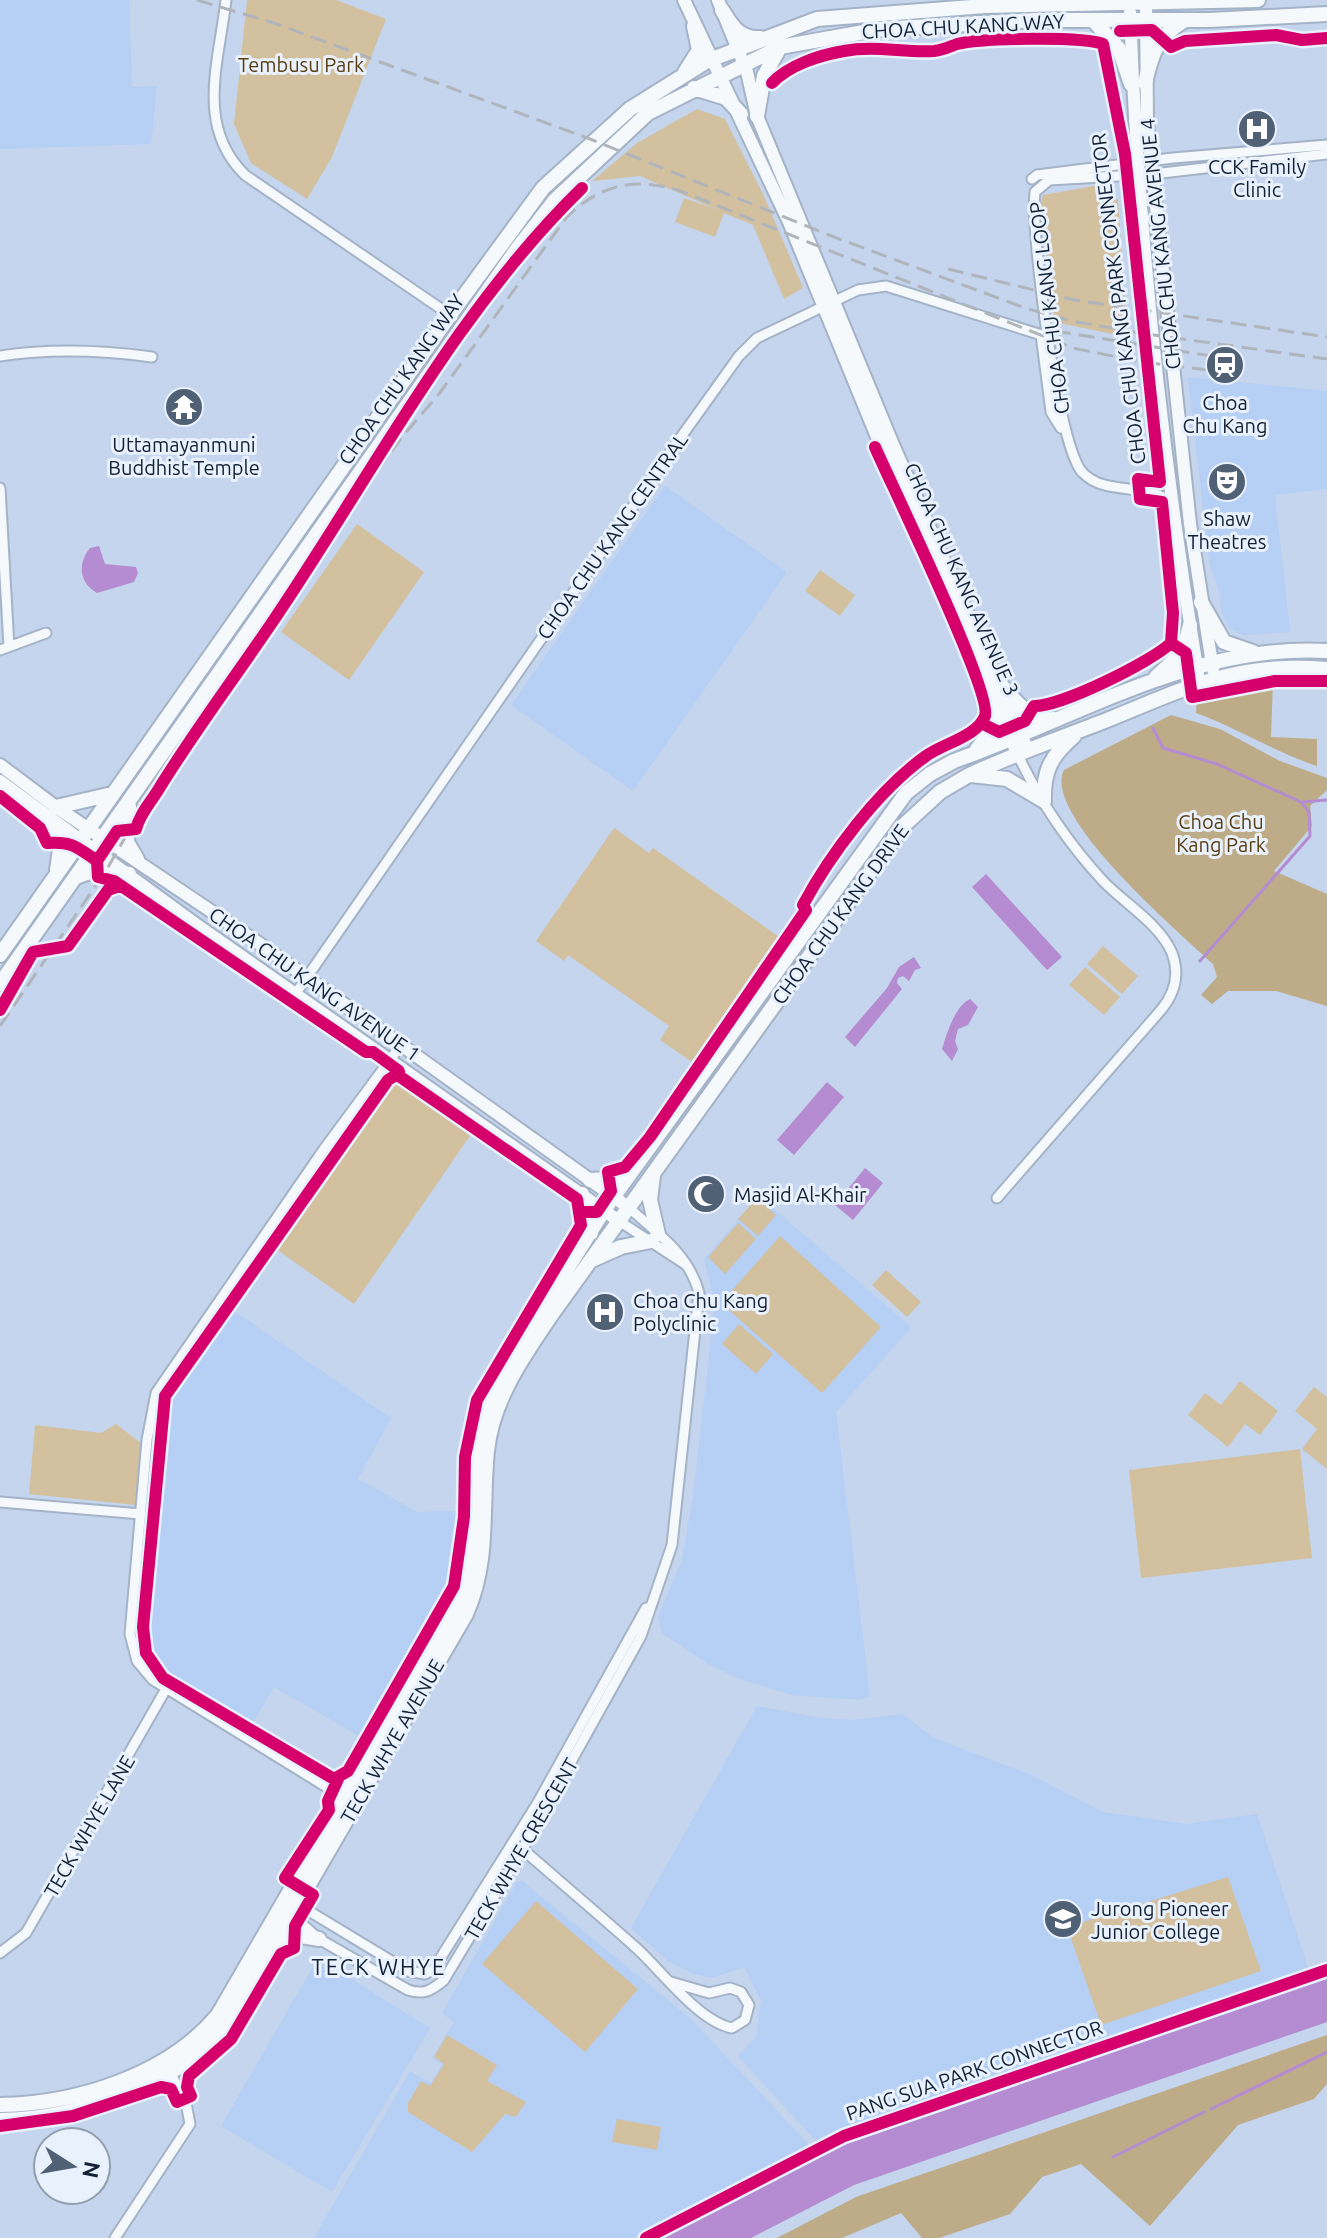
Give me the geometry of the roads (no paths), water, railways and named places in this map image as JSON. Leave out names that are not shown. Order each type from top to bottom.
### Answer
[{"type":"main road","name":"CHOA CHU KANG WAY","points":[[0,984],[129,802],[543,188],[630,109],[682,76],[737,47],[817,19],[845,14],[1096,2],[1258,0]]},
{"type":"main road","points":[[720,5],[736,31],[749,38],[764,38]]},
{"type":"main road","name":"CHOA CHU KANG WAY","points":[[0,955],[112,794],[456,319],[555,200],[648,113],[780,47],[881,29],[1327,14]]},
{"type":"main road","points":[[1093,20],[1119,49],[1138,83]]},
{"type":"main road","points":[[1138,83],[1160,38],[1185,20]]},
{"type":"main road","points":[[682,76],[699,50],[694,26]]},
{"type":"main road","points":[[757,116],[764,76],[780,47]]},
{"type":"main road","points":[[694,88],[726,98],[741,114]]},
{"type":"main road","points":[[1201,602],[1224,642],[1261,653]]},
{"type":"main road","points":[[1150,683],[1183,652],[1190,625]]},
{"type":"main road","name":"CHOA CHU KANG DRIVE","points":[[604,1210],[887,814],[930,774],[1015,736],[1212,661],[1261,653],[1327,651]]},
{"type":"main road","name":"CHOA CHU KANG DRIVE","points":[[619,1221],[903,826],[940,792],[1022,750],[1080,730],[1199,681],[1286,667],[1327,669]]},
{"type":"main road","points":[[1002,686],[1030,714],[1044,720],[1063,719]]},
{"type":"main road","points":[[967,757],[985,742],[993,729],[996,704]]},
{"type":"main road","points":[[1044,801],[1043,777],[1050,761],[1080,730]]},
{"type":"main road","points":[[969,775],[1007,779],[1044,801]]},
{"type":"main road","points":[[54,878],[61,842],[52,812],[112,794]]},
{"type":"main road","points":[[129,802],[125,830],[137,859]]},
{"type":"main road","points":[[75,877],[98,869],[129,874]]},
{"type":"main road","points":[[592,1260],[654,1237],[650,1200],[654,1171]]},
{"type":"main road","points":[[590,1180],[627,1178]]},
{"type":"main road","points":[[582,1194],[591,1234]]},
{"type":"main road","name":"TECK WHYE AVENUE","points":[[350,1801],[464,1588],[472,1552],[478,1424],[492,1389],[604,1210]]},
{"type":"main road","name":"TECK WHYE AVENUE","points":[[0,2105],[60,2097],[167,2067],[218,2015],[290,1906],[471,1602],[484,1552],[487,1450],[495,1411],[538,1334],[619,1221]]},
{"type":"main road","name":"TECK WHYE AVENUE","points":[[0,2120],[35,2119],[111,2099],[218,2036],[275,1943],[290,1906]]},
{"type":"main road","points":[[275,1943],[295,1935],[319,1939]]},
{"type":"street","points":[[226,0],[213,120],[230,159],[245,175],[456,319]]},
{"type":"street","name":"CHOA CHU KANG AVENUE 3","points":[[684,0],[830,304],[1002,686],[1015,736]]},
{"type":"street","name":"CHOA CHU KANG AVENUE 4","points":[[1130,1],[1138,83],[1152,167],[1190,524],[1214,677]]},
{"type":"street","name":"CHOA CHU KANG AVENUE 4","points":[[1146,1],[1138,83],[1138,168],[1174,505],[1199,681]]},
{"type":"street","name":"CHOA CHU KANG AVENUE 3","points":[[720,5],[744,64],[757,116],[830,304],[880,445],[996,704],[1022,750],[1044,801],[1075,851],[1164,940],[1173,955],[1176,981],[1161,1010],[997,1198]]},
{"type":"street","name":"CHOA CHU KANG LOOP","points":[[1152,167],[1327,145]]},
{"type":"street","name":"CHOA CHU KANG LOOP","points":[[1032,179],[1037,175],[1327,154]]},
{"type":"street","name":"CHOA CHU KANG LOOP","points":[[1138,168],[1049,180],[1035,192],[1051,412],[1083,474],[1098,482],[1160,494],[1174,505]]},
{"type":"street","name":"CHOA CHU KANG CENTRAL","points":[[296,993],[739,356],[769,331],[858,290],[886,286],[1044,336]]},
{"type":"street","points":[[0,356],[43,349],[89,349],[152,357]]},
{"type":"street","points":[[0,488],[4,649],[46,633]]},
{"type":"street","name":"CHOA CHU KANG AVENUE 1","points":[[0,765],[79,841],[619,1221]]},
{"type":"street","name":"CHOA CHU KANG AVENUE 1","points":[[0,781],[52,812],[88,828],[137,859],[628,1207]]},
{"type":"street","points":[[350,1801],[166,1689],[137,1661],[130,1634],[151,1410],[156,1393],[324,1149],[401,1045]]},
{"type":"street","name":"TECK WHYE CRESCENT","points":[[290,1906],[319,1939],[408,1990],[419,1993],[433,1990],[444,1980],[658,1587],[672,1545],[699,1305],[697,1282],[688,1265],[654,1237],[628,1207]]},
{"type":"street","name":"TECK WHYE CRESCENT","points":[[619,1221],[654,1237]]},
{"type":"street","points":[[0,1502],[141,1514]]},
{"type":"street","name":"TECK WHYE LANE","points":[[0,1953],[26,1933],[166,1689]]},
{"type":"street","points":[[518,1846],[635,1946],[671,1982],[711,2020],[732,2028],[745,2020],[749,2005],[741,1992],[730,1988],[709,1993],[671,1982]]},
{"type":"street","name":"TECK WHYE CRESCENT","points":[[290,1906],[408,1971],[425,1974],[440,1961],[518,1846]]},
{"type":"street","points":[[115,2238],[190,2124],[190,2113],[167,2067]]},
{"type":"waterway","points":[[1153,728],[1163,748],[1217,764],[1301,802],[1309,812],[1310,836],[1200,961]]},
{"type":"waterway","points":[[1303,802],[1327,800]]},
{"type":"waterway","points":[[1211,2109],[1327,2052]]},
{"type":"waterway","points":[[1113,2157],[1204,2112]]},
{"type":"railway","points":[[197,0],[274,23],[590,139],[834,237],[1025,308],[1071,321],[1146,334],[1327,359]]},
{"type":"railway","points":[[0,1026],[107,869],[174,752],[316,554],[402,437],[439,394],[566,218],[604,191],[631,184],[678,190],[1073,348],[1142,362],[1241,374]]},
{"type":"railway","points":[[948,269],[1075,300],[1327,337]]},
{"type":"railway","points":[[1055,331],[1242,361]]},
{"type":"place","name":"CCK Family Clinic","points":[[1257,129]]},
{"type":"place","name":"Choa Chu Kang","points":[[1225,365]]},
{"type":"place","name":"Uttamayanmuni Buddhist Temple","points":[[184,407]]},
{"type":"place","name":"Shaw Theatres","points":[[1227,482]]},
{"type":"place","name":"Masjid Al-Khair","points":[[706,1194]]},
{"type":"place","name":"Choa Chu Kang Polyclinic","points":[[605,1312]]},
{"type":"place","name":"Jurong Pioneer Junior College","points":[[1063,1919]]},
{"type":"district","name":"TECK WHYE","points":[[379,1966]]},
{"type":"park label","name":"Tembusu Park","points":[[301,64]]},
{"type":"park label","name":"Choa Chu Kang Park","points":[[1221,832]]}]
